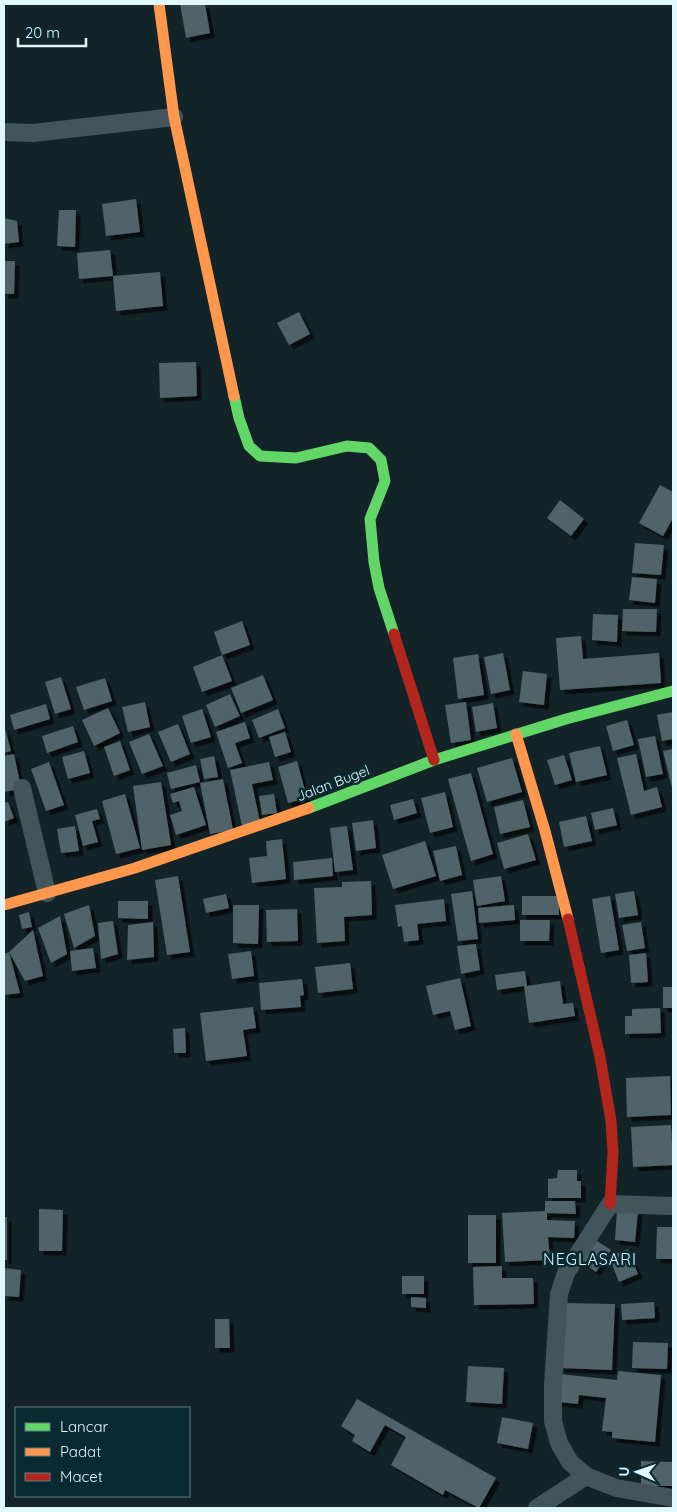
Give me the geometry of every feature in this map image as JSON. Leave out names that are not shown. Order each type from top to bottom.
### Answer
[{"type":"street","points":[[159,4],[174,117],[239,418],[249,446],[260,456],[277,458],[296,458],[348,446],[369,448],[381,460],[385,481],[370,519],[374,562],[379,588],[434,760]]},
{"type":"street","points":[[4,132],[33,134],[174,117]]},
{"type":"street","name":"Jalan Bugel","points":[[4,905],[136,868],[325,802],[434,760],[566,719],[673,691]]},
{"type":"street","points":[[516,734],[558,875],[574,940],[611,1122],[612,1166],[610,1204],[566,1273],[559,1294],[553,1385],[554,1421],[559,1443],[570,1462],[586,1476],[616,1488],[673,1498]]},
{"type":"street","points":[[22,788],[47,893]]},
{"type":"street","points":[[610,1204],[673,1206]]},
{"type":"street","points":[[537,1508],[586,1476]]},
{"type":"building","points":[[180,4],[205,4],[210,33],[186,38]]},
{"type":"building","points":[[136,199],[140,232],[106,236],[102,204]]},
{"type":"building","points":[[59,210],[76,210],[75,247],[57,246]]},
{"type":"building","points":[[4,218],[17,221],[19,242],[4,244]]},
{"type":"building","points":[[110,250],[113,276],[79,279],[77,253]]},
{"type":"building","points":[[4,261],[15,261],[14,294],[4,294]]},
{"type":"building","points":[[160,272],[163,306],[116,311],[113,276]]},
{"type":"building","points":[[299,312],[310,334],[289,345],[277,323]]},
{"type":"building","points":[[196,362],[197,396],[160,398],[159,363]]},
{"type":"building","points":[[660,485],[673,492],[673,518],[663,536],[639,523]]},
{"type":"building","points":[[560,500],[584,519],[571,536],[547,518]]},
{"type":"building","points":[[635,543],[664,545],[661,575],[632,573]]},
{"type":"building","points":[[632,577],[657,579],[655,603],[629,600]]},
{"type":"building","points":[[623,609],[657,609],[656,632],[622,631]]},
{"type":"building","points":[[593,614],[618,615],[617,642],[592,640]]},
{"type":"building","points":[[242,621],[250,645],[222,655],[214,632]]},
{"type":"building","points":[[581,636],[583,659],[659,653],[661,683],[560,690],[556,638]]},
{"type":"building","points":[[503,653],[510,690],[491,694],[484,657]]},
{"type":"building","points":[[478,654],[484,695],[458,699],[453,658]]},
{"type":"building","points":[[222,655],[232,681],[202,692],[193,667]]},
{"type":"building","points":[[523,671],[547,674],[544,705],[519,702]]},
{"type":"building","points":[[263,675],[273,700],[241,713],[231,688]]},
{"type":"building","points":[[61,677],[71,709],[55,714],[45,682]]},
{"type":"building","points":[[105,678],[112,701],[84,710],[76,687]]},
{"type":"building","points":[[230,694],[240,716],[215,727],[206,705]]},
{"type":"building","points":[[145,702],[150,727],[128,732],[122,707]]},
{"type":"building","points":[[466,702],[471,740],[451,743],[445,705]]},
{"type":"building","points":[[493,703],[497,728],[476,732],[472,707]]},
{"type":"building","points":[[46,704],[50,719],[14,730],[10,715]]},
{"type":"building","points":[[108,708],[120,733],[94,746],[82,720]]},
{"type":"building","points":[[202,709],[211,737],[191,743],[182,716]]},
{"type":"building","points":[[278,709],[285,728],[259,738],[252,720]]},
{"type":"building","points":[[673,712],[673,739],[662,741],[657,715]]},
{"type":"building","points":[[627,720],[634,745],[613,751],[606,726]]},
{"type":"building","points":[[245,722],[250,738],[235,743],[242,763],[228,768],[216,732]]},
{"type":"building","points":[[178,724],[190,754],[171,762],[158,732]]},
{"type":"building","points":[[4,725],[11,751],[4,753]]},
{"type":"building","points":[[73,726],[78,742],[47,753],[42,736]]},
{"type":"building","points":[[285,732],[291,752],[275,757],[269,737]]},
{"type":"building","points":[[149,734],[163,766],[142,774],[129,742]]},
{"type":"building","points":[[655,736],[663,774],[646,777],[638,739]]},
{"type":"building","points":[[120,741],[130,770],[114,776],[104,747]]},
{"type":"building","points":[[600,746],[607,775],[576,782],[569,753]]},
{"type":"building","points":[[673,749],[673,787],[672,788],[663,751]]},
{"type":"building","points":[[84,751],[90,773],[68,779],[62,757]]},
{"type":"building","points":[[14,754],[21,788],[5,792],[4,756]]},
{"type":"building","points":[[636,754],[644,791],[657,787],[662,807],[631,815],[617,758]]},
{"type":"building","points":[[564,755],[572,780],[555,785],[547,760]]},
{"type":"building","points":[[214,756],[218,777],[204,779],[200,759]]},
{"type":"building","points":[[512,758],[522,792],[487,802],[477,768]]},
{"type":"building","points":[[297,761],[307,798],[288,803],[278,767]]},
{"type":"building","points":[[49,762],[64,805],[46,811],[31,769]]},
{"type":"building","points":[[269,762],[273,780],[252,784],[260,822],[242,826],[230,770]]},
{"type":"building","points":[[196,765],[200,782],[171,789],[167,773]]},
{"type":"building","points":[[471,773],[493,854],[471,861],[448,779]]},
{"type":"building","points":[[223,779],[233,830],[210,834],[200,783]]},
{"type":"building","points":[[161,782],[171,845],[142,850],[133,786]]},
{"type":"building","points":[[194,787],[206,825],[176,835],[170,815],[182,811],[179,801],[173,803],[170,794]]},
{"type":"building","points":[[445,792],[453,827],[430,833],[421,798]]},
{"type":"building","points":[[125,794],[140,848],[116,854],[102,801]]},
{"type":"building","points":[[274,794],[277,813],[262,815],[259,796]]},
{"type":"building","points":[[413,799],[417,813],[394,820],[390,805]]},
{"type":"building","points":[[523,800],[530,827],[500,834],[494,807]]},
{"type":"building","points":[[8,802],[14,818],[4,822],[4,803]]},
{"type":"building","points":[[613,808],[617,825],[595,830],[591,813]]},
{"type":"building","points":[[97,809],[100,819],[92,821],[98,842],[83,846],[75,815]]},
{"type":"building","points":[[586,816],[592,841],[564,847],[559,822]]},
{"type":"building","points":[[373,820],[376,848],[356,851],[352,823]]},
{"type":"building","points":[[75,826],[79,851],[61,853],[57,829]]},
{"type":"building","points":[[347,826],[353,870],[335,872],[330,828]]},
{"type":"building","points":[[528,834],[536,860],[504,869],[497,843]]},
{"type":"building","points":[[282,839],[286,879],[252,883],[249,858],[267,856],[266,841]]},
{"type":"building","points":[[425,841],[436,876],[393,889],[382,855]]},
{"type":"building","points":[[456,846],[462,875],[440,881],[433,851]]},
{"type":"building","points":[[332,858],[333,876],[294,880],[293,862]]},
{"type":"building","points":[[178,876],[190,952],[167,955],[155,880]]},
{"type":"building","points":[[501,876],[505,901],[477,906],[473,880]]},
{"type":"building","points":[[371,881],[372,915],[344,917],[345,941],[317,943],[314,888],[342,887],[342,882]]},
{"type":"building","points":[[472,891],[478,939],[458,941],[451,894]]},
{"type":"building","points":[[634,891],[638,915],[619,918],[615,894]]},
{"type":"building","points":[[226,894],[229,908],[206,913],[203,899]]},
{"type":"building","points":[[522,896],[559,896],[559,915],[522,915]]},
{"type":"building","points":[[610,896],[619,950],[601,953],[592,899]]},
{"type":"building","points":[[444,899],[446,921],[417,924],[419,940],[404,942],[402,926],[398,927],[395,905]]},
{"type":"building","points":[[118,901],[148,901],[148,919],[118,918]]},
{"type":"building","points":[[89,905],[95,936],[74,948],[64,914]]},
{"type":"building","points":[[233,905],[259,905],[258,944],[233,943]]},
{"type":"building","points":[[514,905],[515,920],[479,923],[478,908]]},
{"type":"building","points":[[297,909],[298,941],[267,942],[266,910]]},
{"type":"building","points":[[29,912],[32,927],[22,929],[19,915]]},
{"type":"building","points":[[60,916],[67,954],[51,963],[38,928]]},
{"type":"building","points":[[520,920],[550,920],[549,941],[520,941]]},
{"type":"building","points":[[113,921],[118,954],[101,959],[98,923]]},
{"type":"building","points":[[153,922],[154,957],[127,960],[128,925]]},
{"type":"building","points":[[641,922],[645,948],[627,951],[622,925]]},
{"type":"building","points":[[33,930],[43,976],[25,981],[9,952]]},
{"type":"building","points":[[476,944],[480,970],[461,974],[457,946]]},
{"type":"building","points":[[93,948],[96,968],[72,971],[70,951]]},
{"type":"building","points":[[251,951],[254,976],[232,979],[228,954]]},
{"type":"building","points":[[9,952],[20,993],[4,995],[4,954]]},
{"type":"building","points":[[646,953],[648,982],[631,983],[629,955]]},
{"type":"building","points":[[350,963],[353,989],[318,993],[315,967]]},
{"type":"building","points":[[525,971],[527,986],[560,981],[563,1004],[573,1003],[575,1016],[529,1023],[524,986],[497,990],[495,975]]},
{"type":"building","points":[[460,978],[471,1026],[455,1030],[450,1011],[433,1015],[426,986]]},
{"type":"building","points":[[302,979],[304,995],[300,996],[301,1007],[261,1010],[259,983]]},
{"type":"building","points":[[663,987],[673,987],[673,1008],[663,1008]]},
{"type":"building","points":[[253,1007],[256,1028],[243,1030],[247,1056],[206,1061],[200,1013]]},
{"type":"building","points":[[660,1008],[661,1033],[625,1034],[625,1016],[632,1016],[632,1009]]},
{"type":"building","points":[[185,1028],[186,1053],[174,1053],[173,1029]]},
{"type":"building","points":[[670,1076],[671,1115],[627,1117],[626,1078]]},
{"type":"building","points":[[671,1125],[673,1165],[633,1167],[631,1127]]},
{"type":"building","points":[[558,1170],[577,1170],[577,1181],[581,1181],[581,1198],[548,1198],[548,1179],[557,1178]]},
{"type":"building","points":[[545,1201],[575,1201],[576,1214],[547,1213],[547,1220],[575,1221],[574,1238],[548,1237],[550,1260],[505,1262],[502,1213],[545,1211]]},
{"type":"building","points":[[39,1209],[63,1210],[62,1251],[39,1251]]},
{"type":"building","points":[[617,1209],[638,1211],[635,1242],[615,1240]]},
{"type":"building","points":[[468,1215],[496,1215],[496,1263],[468,1263]]},
{"type":"building","points":[[4,1217],[7,1217],[7,1260],[4,1260]]},
{"type":"building","points":[[657,1227],[673,1227],[673,1259],[656,1259]]},
{"type":"building","points":[[597,1241],[611,1250],[596,1272],[582,1262]]},
{"type":"building","points":[[628,1249],[638,1274],[619,1282],[609,1257]]},
{"type":"building","points":[[502,1266],[502,1278],[533,1278],[534,1304],[474,1305],[473,1267]]},
{"type":"building","points":[[4,1268],[21,1270],[19,1297],[4,1296]]},
{"type":"building","points":[[402,1276],[424,1276],[424,1294],[402,1294]]},
{"type":"building","points":[[411,1297],[426,1298],[426,1308],[411,1307]]},
{"type":"building","points":[[654,1302],[655,1318],[622,1320],[621,1304]]},
{"type":"building","points":[[562,1303],[615,1304],[612,1370],[560,1368]]},
{"type":"building","points":[[215,1319],[229,1319],[230,1348],[215,1348]]},
{"type":"building","points":[[633,1342],[668,1343],[667,1369],[632,1368]]},
{"type":"building","points":[[468,1366],[504,1368],[502,1404],[466,1402]]},
{"type":"building","points":[[618,1371],[661,1375],[655,1442],[612,1438],[612,1432],[602,1431],[606,1398],[579,1395],[578,1404],[557,1402],[559,1374],[617,1380]]},
{"type":"building","points":[[357,1399],[496,1478],[479,1508],[445,1490],[443,1495],[391,1465],[406,1437],[385,1425],[370,1452],[352,1441],[355,1435],[341,1426]]},
{"type":"building","points":[[502,1417],[533,1423],[528,1449],[497,1443]]},
{"type":"building","points":[[641,1461],[673,1462],[673,1486],[641,1486]]},
{"type":"traffic: fast","points":[[234,396],[239,418],[249,446],[260,456],[296,458],[347,446],[369,448],[381,460],[385,481],[370,519],[374,562],[379,588],[394,634]]},
{"type":"traffic: fast","points":[[309,808],[434,760],[566,719],[673,691]]},
{"type":"traffic: slow","points":[[159,4],[174,117],[234,396]]},
{"type":"traffic: slow","points":[[516,734],[545,831],[568,919]]},
{"type":"traffic: slow","points":[[4,905],[135,868],[309,808]]},
{"type":"traffic: jam","points":[[394,634],[434,760]]},
{"type":"traffic: jam","points":[[568,919],[600,1057],[611,1121],[613,1152],[610,1204]]},
{"type":"district","name":"NEGLASARI","points":[[590,1259]]}]
